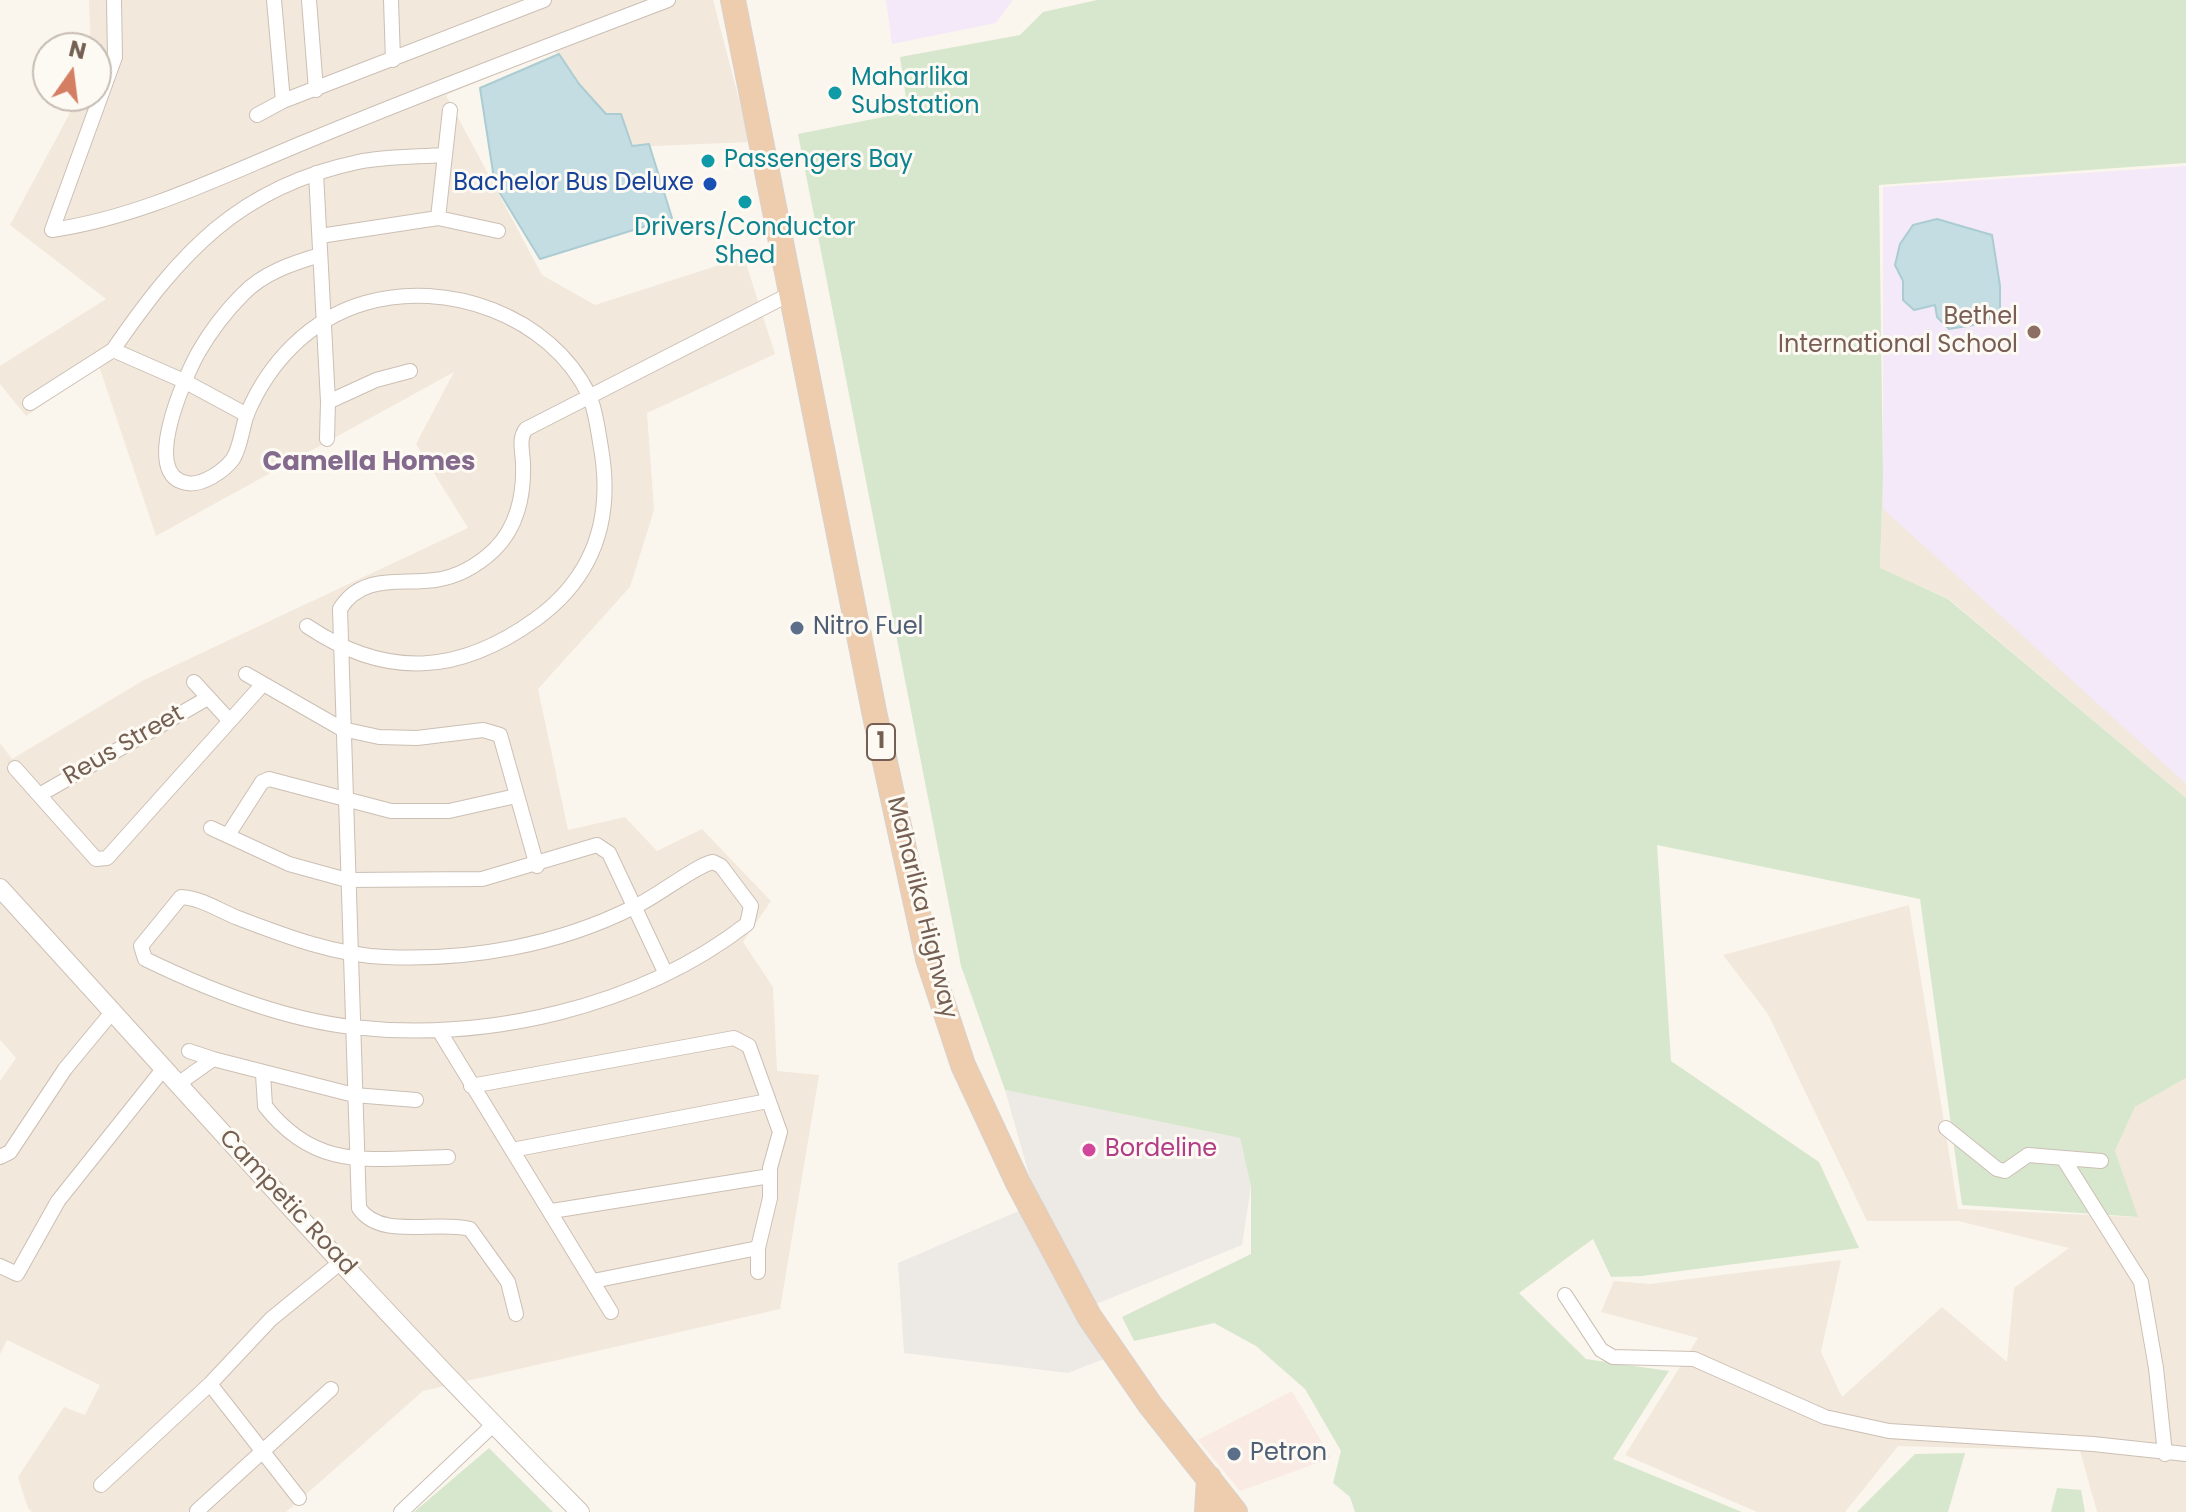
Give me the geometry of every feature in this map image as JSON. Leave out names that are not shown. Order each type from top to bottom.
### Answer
[{"type":"highway","name":"Maharlika Highway","points":[[733,0],[875,716],[925,943],[963,1065],[1018,1183],[1089,1316],[1151,1406],[1235,1512]]},
{"type":"highway","points":[[1207,1512],[1209,1478]]},
{"type":"street","points":[[114,0],[115,57],[52,230],[125,214],[206,185],[462,78],[668,0]]},
{"type":"street","points":[[274,0],[283,101]]},
{"type":"street","points":[[309,0],[316,90]]},
{"type":"street","points":[[391,0],[393,60]]},
{"type":"street","points":[[257,115],[283,101],[540,0]]},
{"type":"street","points":[[438,218],[450,110]]},
{"type":"street","points":[[30,403],[113,350],[154,291],[193,247],[239,210],[279,188],[316,173],[361,161],[444,155]]},
{"type":"street","points":[[316,173],[328,402],[327,439]]},
{"type":"street","points":[[320,236],[438,218],[498,231]]},
{"type":"street","points":[[307,626],[338,647],[393,662],[443,662],[486,649],[548,610],[572,583],[600,533],[606,501],[605,474],[589,395],[563,360],[536,334],[468,299],[431,293],[400,295],[363,303],[324,319],[278,362],[247,415],[233,458],[218,473],[200,482],[188,484],[173,478],[167,466],[167,443],[184,381],[200,350],[245,292],[291,263],[320,255]]},
{"type":"street","points":[[516,1314],[508,1282],[470,1229],[447,1225],[381,1226],[364,1217],[359,1208],[350,1027],[338,616],[345,601],[378,581],[436,580],[456,575],[494,550],[511,527],[521,498],[523,432],[589,395],[792,293]]},
{"type":"street","points":[[113,350],[184,381],[247,415]]},
{"type":"street","points":[[328,402],[376,380],[410,371]]},
{"type":"street","points":[[246,674],[342,729],[379,737],[417,738],[491,730],[500,735],[537,866]]},
{"type":"street","points":[[194,682],[206,699],[228,719]]},
{"type":"street","points":[[15,768],[96,859],[107,858],[228,719],[263,684]]},
{"type":"street","name":"Reus Street","points":[[41,794],[206,699]]},
{"type":"street","points":[[228,835],[262,782],[269,779],[391,811],[449,811],[516,796]]},
{"type":"street","points":[[211,828],[289,864],[347,880],[482,879],[537,866],[597,845],[609,853],[665,972]]},
{"type":"street","points":[[713,862],[721,866],[751,906],[747,924],[728,939],[634,987],[566,1009],[492,1026],[440,1032],[350,1027],[269,1007],[191,981],[145,959],[141,946],[181,897],[319,946],[350,953],[424,958],[513,948],[555,938],[636,907],[686,878],[704,863],[713,862]]},
{"type":"street","name":"Campetic Road","points":[[0,888],[341,1262],[493,1425],[580,1512]]},
{"type":"street","points":[[0,1157],[10,1152],[65,1069],[113,1011]]},
{"type":"street","points":[[440,1032],[611,1312]]},
{"type":"street","points":[[471,1086],[734,1038],[749,1046],[780,1132],[770,1176],[770,1198],[758,1248],[758,1272]]},
{"type":"street","points":[[189,1051],[263,1074],[354,1095],[416,1100]]},
{"type":"street","points":[[178,1084],[213,1059]]},
{"type":"street","points":[[0,1266],[17,1274],[58,1201],[164,1068]]},
{"type":"street","points":[[263,1074],[262,1095],[274,1117],[309,1147],[357,1158],[448,1157]]},
{"type":"street","points":[[512,1150],[768,1101]]},
{"type":"street","points":[[1946,1128],[1997,1169],[2005,1171],[2028,1155],[2101,1161]]},
{"type":"street","points":[[2063,1158],[2141,1282],[2156,1368],[2165,1454]]},
{"type":"street","points":[[552,1211],[770,1176]]},
{"type":"street","points":[[593,1281],[758,1248]]},
{"type":"street","points":[[101,1485],[210,1384],[271,1319],[341,1262]]},
{"type":"street","points":[[1565,1295],[1601,1350],[1613,1357],[1694,1359],[1825,1417],[1889,1431],[2093,1444],[2186,1454]]},
{"type":"street","points":[[210,1384],[299,1498]]},
{"type":"street","points":[[197,1511],[331,1389]]},
{"type":"street","points":[[401,1512],[493,1425]]},
{"type":"shaded area","points":[[89,0],[713,0],[750,142],[632,147],[621,114],[606,115],[579,84],[559,54],[552,51],[446,95],[542,275],[595,305],[744,257],[775,354],[647,413],[654,510],[630,587],[538,689],[568,830],[625,817],[657,851],[702,829],[771,901],[743,942],[773,987],[777,1071],[819,1075],[780,1309],[423,1391],[286,1512],[32,1512],[28,1508],[18,1477],[64,1407],[85,1415],[100,1385],[7,1340],[0,1354],[0,1081],[16,1058],[0,1040],[0,743],[12,759],[144,680],[468,528],[416,444],[454,372],[156,536],[99,366],[26,416],[0,384],[0,366],[106,299],[10,225],[70,112],[112,112],[112,32],[90,32]]},
{"type":"shaded area","points":[[886,0],[1013,0],[996,23],[892,44]]},
{"type":"shaded area","name":"Bethel International School","points":[[2186,166],[2186,784],[1883,509],[1883,187]]},
{"type":"shaded area","points":[[1883,476],[2186,725],[2186,798],[1949,599],[1880,569]]},
{"type":"shaded area","points":[[1909,905],[1958,1209],[2137,1217],[2115,1151],[2135,1107],[2186,1078],[2186,1512],[2097,1512],[2080,1451],[1898,1446],[1845,1512],[1757,1512],[1625,1455],[1698,1338],[1601,1312],[1614,1281],[1650,1284],[1841,1260],[1821,1352],[1842,1397],[1942,1307],[2007,1362],[2014,1288],[2069,1248],[1958,1221],[1867,1221],[1768,1014],[1723,955]]},
{"type":"shaded area","points":[[1005,1090],[1240,1138],[1251,1187],[1242,1245],[1096,1304],[1122,1352],[1068,1373],[904,1353],[898,1263],[1037,1203]]},
{"type":"shaded area","points":[[1292,1391],[1331,1458],[1240,1491],[1198,1440]]},
{"type":"green space","points":[[1097,0],[2186,0],[2186,163],[1879,185],[1883,476],[1880,568],[1948,599],[2186,798],[2186,1078],[2135,1107],[2115,1151],[2138,1217],[1962,1205],[1920,899],[1657,845],[1671,1061],[1819,1162],[1859,1248],[1642,1276],[1611,1277],[1593,1239],[1519,1293],[1586,1359],[1669,1371],[1613,1459],[1742,1512],[1355,1512],[1350,1497],[1333,1483],[1341,1451],[1305,1389],[1256,1346],[1214,1323],[1134,1341],[1122,1317],[1251,1254],[1251,1187],[1240,1138],[1005,1090],[961,966],[798,134],[908,112],[900,57],[1020,35],[1043,12]]},
{"type":"green space","points":[[489,1448],[553,1512],[414,1512]]},
{"type":"green space","points":[[1965,1453],[1948,1512],[1857,1512],[1915,1454]]},
{"type":"green space","points":[[2057,1488],[2081,1490],[2085,1512],[2051,1512]]},
{"type":"water","points":[[559,54],[579,84],[606,114],[621,114],[632,146],[649,144],[672,218],[540,259],[495,185],[480,88]]},
{"type":"water","points":[[1937,219],[1992,235],[2000,286],[2000,309],[1985,323],[1949,329],[1937,317],[1935,305],[1914,310],[1903,300],[1903,281],[1895,265],[1900,244],[1913,225]]},
{"type":"place","name":"Maharlika Substation","points":[[835,93]]},
{"type":"place","name":"Passengers Bay","points":[[708,161]]},
{"type":"place","name":"Bachelor Bus Deluxe","points":[[710,184]]},
{"type":"place","name":"Drivers/Conductor Shed","points":[[745,202]]},
{"type":"place","name":"Bethel International School","points":[[2034,332]]},
{"type":"place","name":"Nitro Fuel","points":[[797,628]]},
{"type":"place","name":"Bordeline","points":[[1089,1150]]},
{"type":"place","name":"Petron","points":[[1234,1454]]},
{"type":"district","name":"Camella Homes","points":[[369,463]]}]
